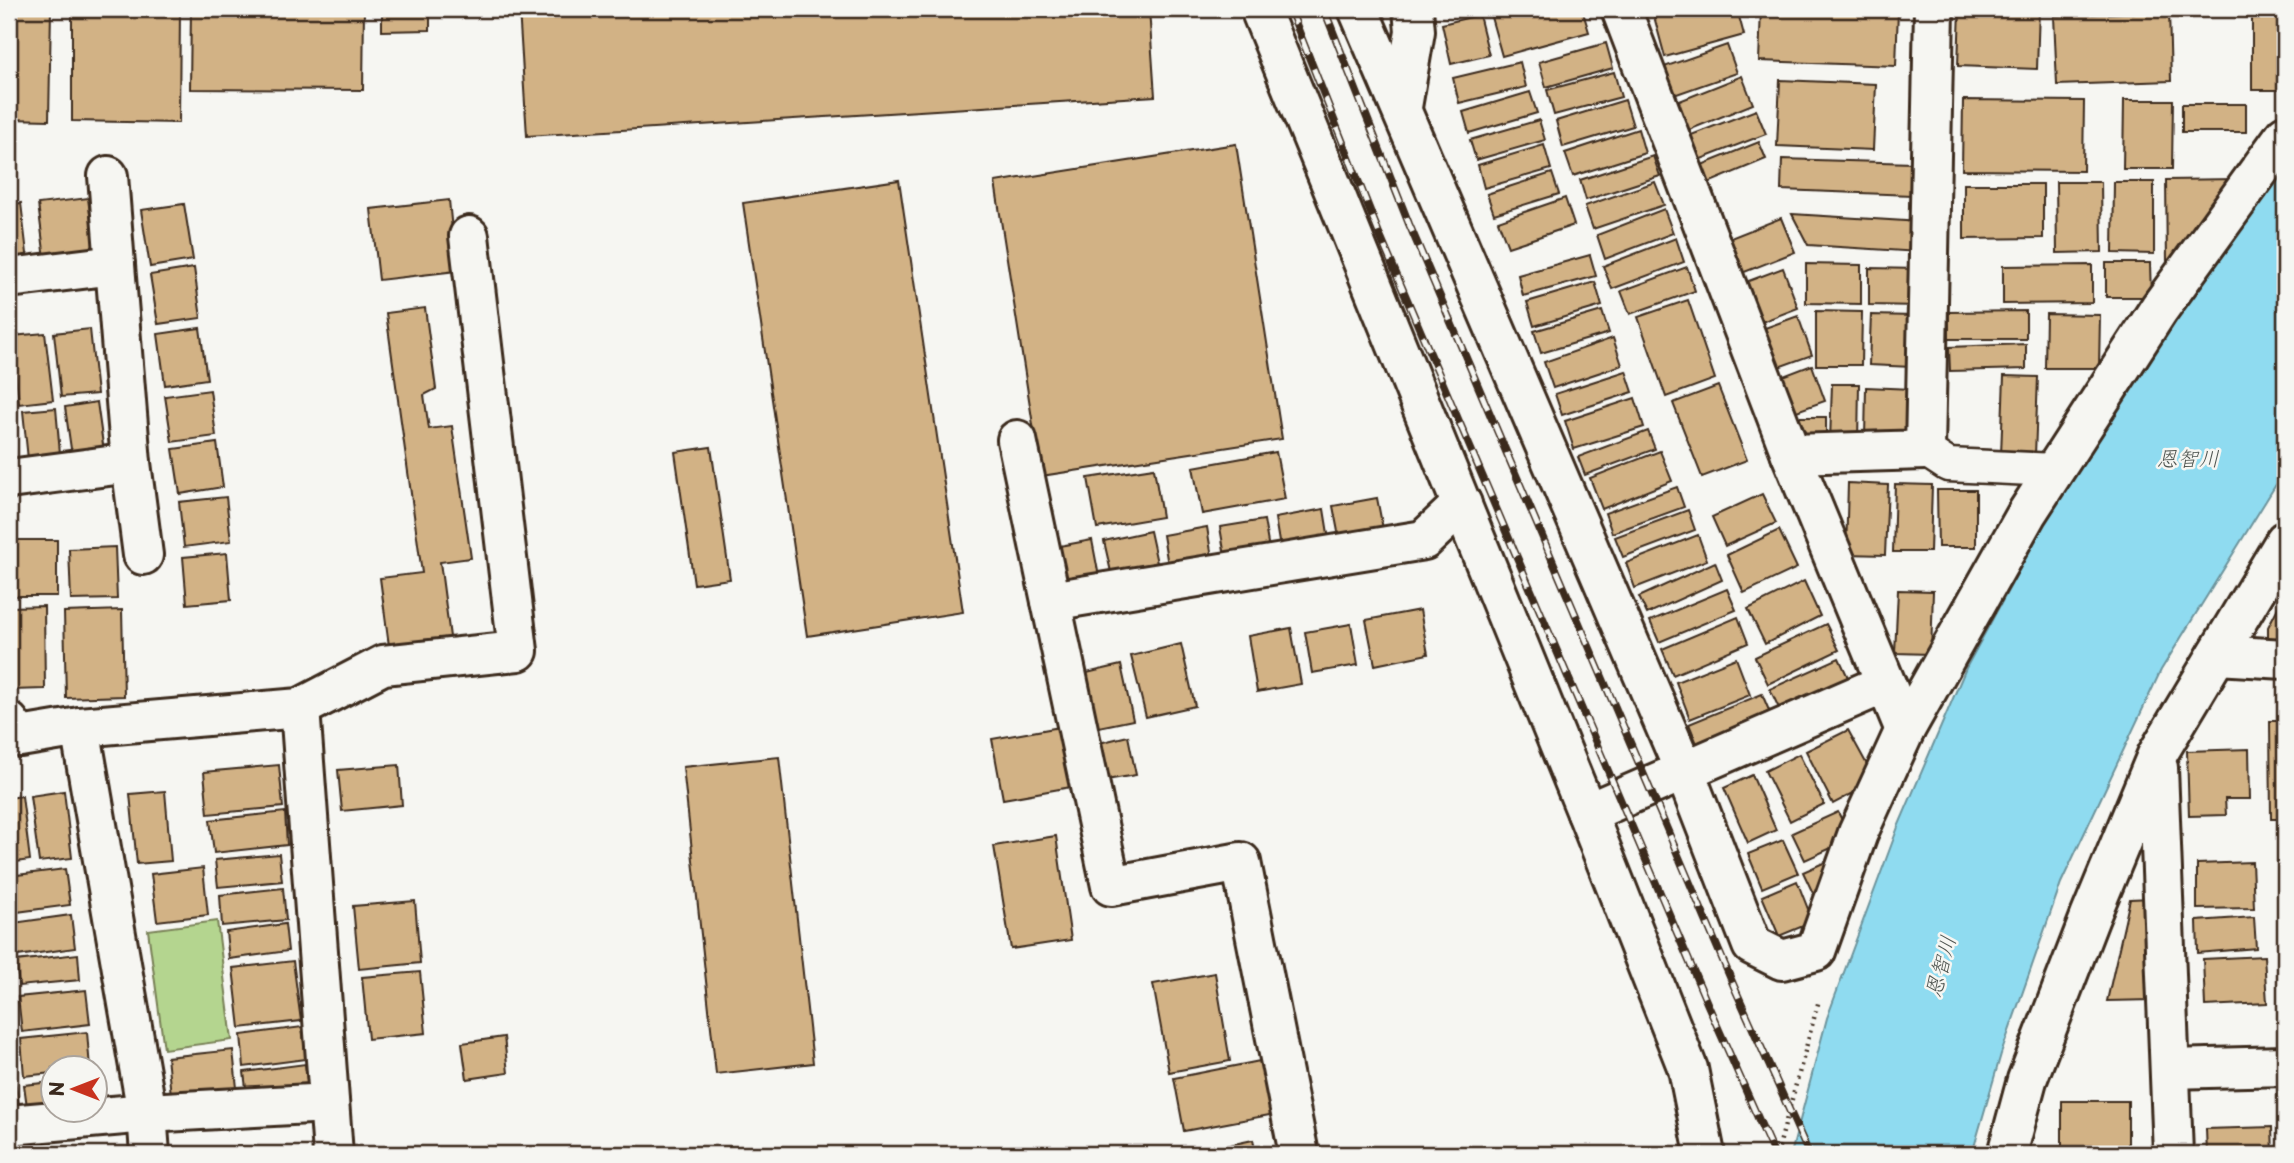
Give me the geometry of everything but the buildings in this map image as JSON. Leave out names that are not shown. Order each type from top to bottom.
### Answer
[{"type":"street","points":[[1359,9],[1684,770],[1752,945],[1782,960],[1816,951],[1858,833],[1905,730],[2021,525],[2159,309],[2285,135]]},
{"type":"street","points":[[1402,107],[1415,31],[1413,9]]},
{"type":"street","points":[[1621,9],[1791,454],[1905,730]]},
{"type":"street","points":[[1791,454],[1925,450],[1934,9]]},
{"type":"street","points":[[1262,14],[1587,813],[1688,1069],[1705,1154]]},
{"type":"street","points":[[108,176],[131,463],[143,555]]},
{"type":"street","points":[[12,732],[300,708],[383,665],[518,651],[469,236]]},
{"type":"street","points":[[9,278],[116,265]]},
{"type":"street","points":[[1017,440],[1111,886],[1241,862],[1299,1154]]},
{"type":"street","points":[[9,479],[131,463]]},
{"type":"street","points":[[1051,601],[1424,540],[1462,504]]},
{"type":"street","points":[[2007,1154],[2032,1067],[2157,755],[2285,541]]},
{"type":"street","points":[[2217,655],[2285,659]]},
{"type":"street","points":[[1587,813],[1884,684]]},
{"type":"street","points":[[300,708],[332,1154]]},
{"type":"street","points":[[80,727],[147,1113],[150,1154]]},
{"type":"street","points":[[2157,755],[2173,1154]]},
{"type":"street","points":[[2170,1069],[2285,1066]]},
{"type":"street","points":[[9,1125],[147,1113],[330,1103]]},
{"type":"lane","points":[[1925,450],[1948,465],[2055,470]]},
{"type":"path","points":[[1777,1154],[1819,998]]},
{"type":"green space","points":[[217,921],[232,1040],[164,1049],[148,930]]},
{"type":"water","name":"恩智川","points":[[2285,159],[2285,470],[2161,670],[2061,883],[2001,1054],[1972,1154],[1791,1154],[1827,1018],[1898,827],[1966,668],[2062,491],[2165,318]]},
{"type":"railway","points":[[1290,9],[1380,236],[1774,1154]]},
{"type":"railway","points":[[1324,9],[1409,224],[1736,991],[1809,1154]]}]
